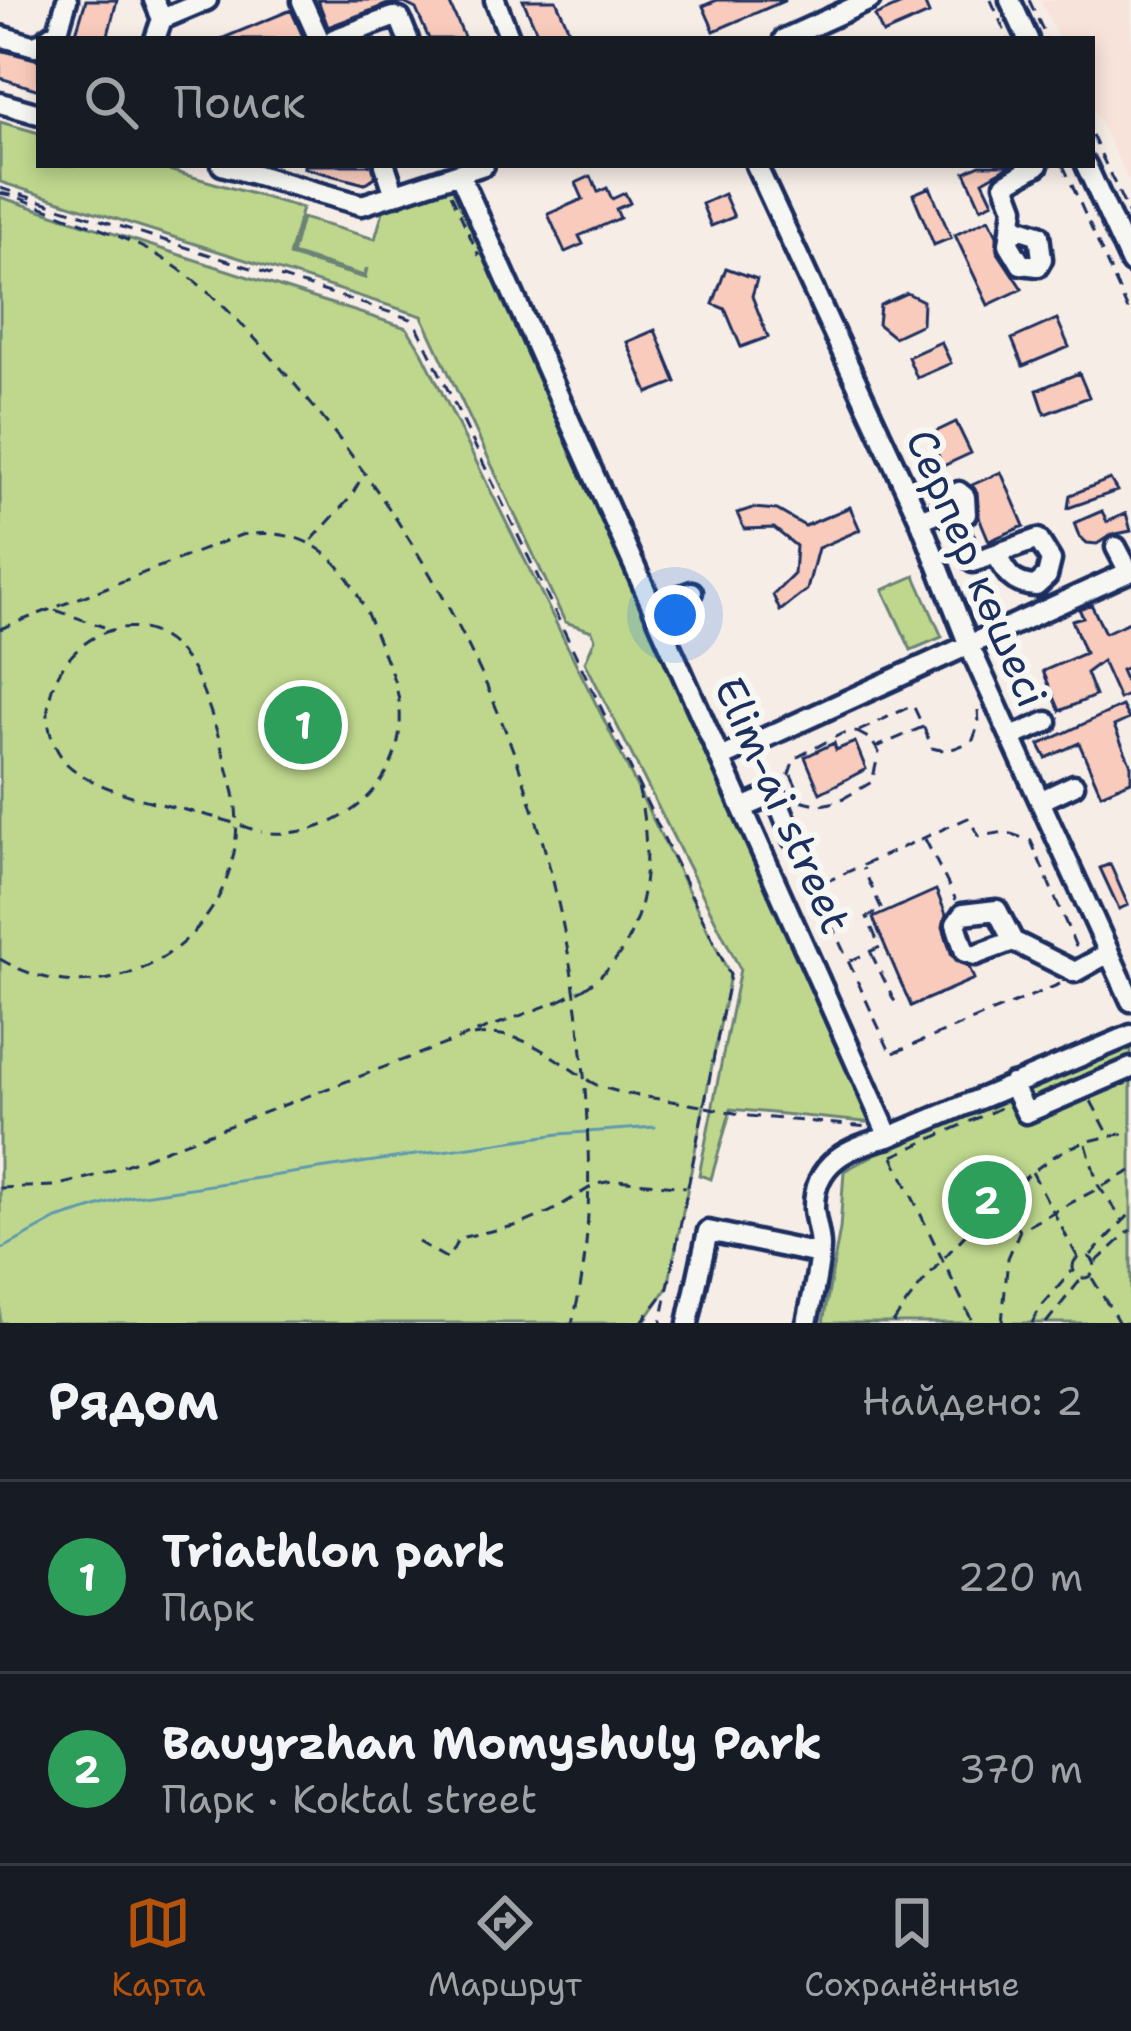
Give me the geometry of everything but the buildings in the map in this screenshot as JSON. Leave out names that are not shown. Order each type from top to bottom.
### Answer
[{"type":"street","points":[[50,36],[58,31],[67,0]]},
{"type":"street","points":[[154,0],[162,19],[155,36]]},
{"type":"street","points":[[162,19],[207,0]]},
{"type":"street","points":[[495,0],[509,36]]},
{"type":"street","points":[[791,36],[870,0]]},
{"type":"street","points":[[1010,0],[1027,36]]},
{"type":"street","points":[[302,1],[318,36]]},
{"type":"street","points":[[342,36],[393,17],[400,19],[407,36]]},
{"type":"street","points":[[0,36],[36,40]]},
{"type":"street","points":[[0,104],[36,113]]},
{"type":"street","points":[[232,168],[362,205],[477,168]]},
{"type":"street","points":[[386,168],[395,195]]},
{"type":"street","name":"Серпер көшесі","points":[[757,168],[920,520],[968,643],[1131,1001]]},
{"type":"street","points":[[1014,226],[1014,208],[1005,184],[1033,168]]},
{"type":"street","points":[[1088,168],[1126,226],[1131,263]]},
{"type":"street","name":"Elim-ai street","points":[[460,175],[745,807],[884,1140]]},
{"type":"street","points":[[920,520],[949,514],[973,562],[996,554]]},
{"type":"street","points":[[722,757],[1130,572],[1116,548]]},
{"type":"street","points":[[655,605],[692,592]]},
{"type":"street","points":[[1011,737],[1047,722]]},
{"type":"street","points":[[1040,801],[1074,784]]},
{"type":"street","points":[[745,807],[775,794],[793,839]]},
{"type":"street","points":[[1012,941],[975,955],[965,952],[956,924],[963,914],[998,910],[1012,941],[1075,972],[1109,953]]},
{"type":"street","points":[[807,1323],[819,1254],[814,1206],[820,1178],[834,1158],[855,1145],[884,1140],[1016,1091],[1131,1035]]},
{"type":"street","points":[[1016,1091],[1026,1113],[1131,1068]]},
{"type":"street","points":[[688,1323],[708,1231],[819,1254]]},
{"type":"path","points":[[991,0],[1007,36]]},
{"type":"path","points":[[1029,0],[1046,36]]},
{"type":"path","points":[[1095,143],[1126,226]]},
{"type":"path","points":[[1065,168],[1131,316]]},
{"type":"path","points":[[0,191],[411,320],[730,975],[661,1323]]},
{"type":"path","points":[[0,191],[157,256],[190,278],[288,376],[398,520],[454,614],[514,749],[546,846],[566,935],[588,1140],[580,1294],[572,1323]]},
{"type":"path","points":[[312,540],[350,498],[362,477]]},
{"type":"path","points":[[0,629],[241,535],[279,534],[305,541],[331,556],[363,602],[393,676],[400,709],[395,752],[375,790],[340,820],[298,833],[261,832],[221,819],[99,783],[63,760],[48,735],[43,706],[56,665],[74,644],[115,628],[143,630],[166,640],[190,665],[235,794],[238,814],[235,863],[207,920],[181,946],[148,965],[82,982],[38,977],[0,959]]},
{"type":"path","points":[[52,608],[104,627]]},
{"type":"path","points":[[857,732],[875,748],[877,771],[872,782],[820,806],[775,794],[794,759],[841,734],[857,732],[913,705],[932,748],[943,752],[973,740],[978,710]]},
{"type":"path","points":[[875,748],[923,727]]},
{"type":"path","points":[[790,773],[802,798]]},
{"type":"path","points":[[0,1188],[56,1186],[99,1175],[583,989],[615,964],[640,915],[645,838],[637,780]]},
{"type":"path","points":[[924,837],[963,914]]},
{"type":"path","points":[[848,962],[880,947],[867,917],[881,910],[862,866]]},
{"type":"path","points":[[870,952],[895,1002]]},
{"type":"path","points":[[460,1038],[495,1034],[517,1039],[591,1082],[884,1140],[1016,1091]]},
{"type":"path","points":[[1084,1088],[1110,1136]]},
{"type":"path","points":[[893,1323],[944,1258],[1032,1172],[1066,1149],[1131,1132]]},
{"type":"path","points":[[884,1140],[973,1323]]},
{"type":"path","points":[[1085,1143],[1098,1185],[1123,1221]]},
{"type":"path","points":[[1032,1172],[1078,1258],[1074,1270],[1032,1323]]},
{"type":"path","points":[[1002,1323],[1008,1258],[1020,1231],[1087,1196],[1098,1185],[1131,1172]]},
{"type":"path","points":[[418,1241],[448,1259],[459,1238],[519,1225],[588,1188],[617,1180],[688,1188]]},
{"type":"path","points":[[996,1208],[1020,1231]]},
{"type":"path","points":[[1078,1258],[1089,1257],[1131,1213]]},
{"type":"path","points":[[1113,1230],[1123,1238]]},
{"type":"path","points":[[1119,1323],[1091,1276],[1095,1263],[1130,1232]]},
{"type":"path","points":[[1105,1238],[1114,1246]]},
{"type":"path","points":[[1089,1257],[1095,1263]]},
{"type":"path","points":[[1074,1270],[1082,1278]]},
{"type":"path","points":[[1046,1323],[1082,1278],[1091,1276]]},
{"type":"path","points":[[641,1323],[668,1287]]},
{"type":"path","points":[[1054,1290],[1064,1300]]},
{"type":"path","points":[[1044,1304],[1053,1312]]},
{"type":"shaded area","points":[[1040,0],[1131,0],[1131,186],[1095,112],[1095,36],[1058,36]]},
{"type":"green space","points":[[0,122],[36,132],[36,168],[162,168],[302,208],[289,256],[365,278],[367,268],[364,276],[292,254],[302,218],[375,239],[386,201],[451,183],[875,1123],[731,1109],[711,1179],[699,1175],[740,969],[585,662],[595,639],[592,631],[565,622],[422,316],[0,182]]},
{"type":"green space","points":[[0,197],[407,328],[422,352],[730,975],[668,1287],[643,1323],[0,1323]]},
{"type":"green space","points":[[915,576],[942,637],[911,650],[883,590]]},
{"type":"green space","points":[[1131,1044],[1131,1323],[823,1323],[840,1229],[844,1171]]},
{"type":"waterway","points":[[0,1250],[57,1219],[129,1197],[559,1134],[655,1127]]},
{"type":"place","name":"Triathlon park","points":[[303,725]]},
{"type":"place","name":"Bauyrzhan Momyshuly Park","points":[[987,1200]]}]
